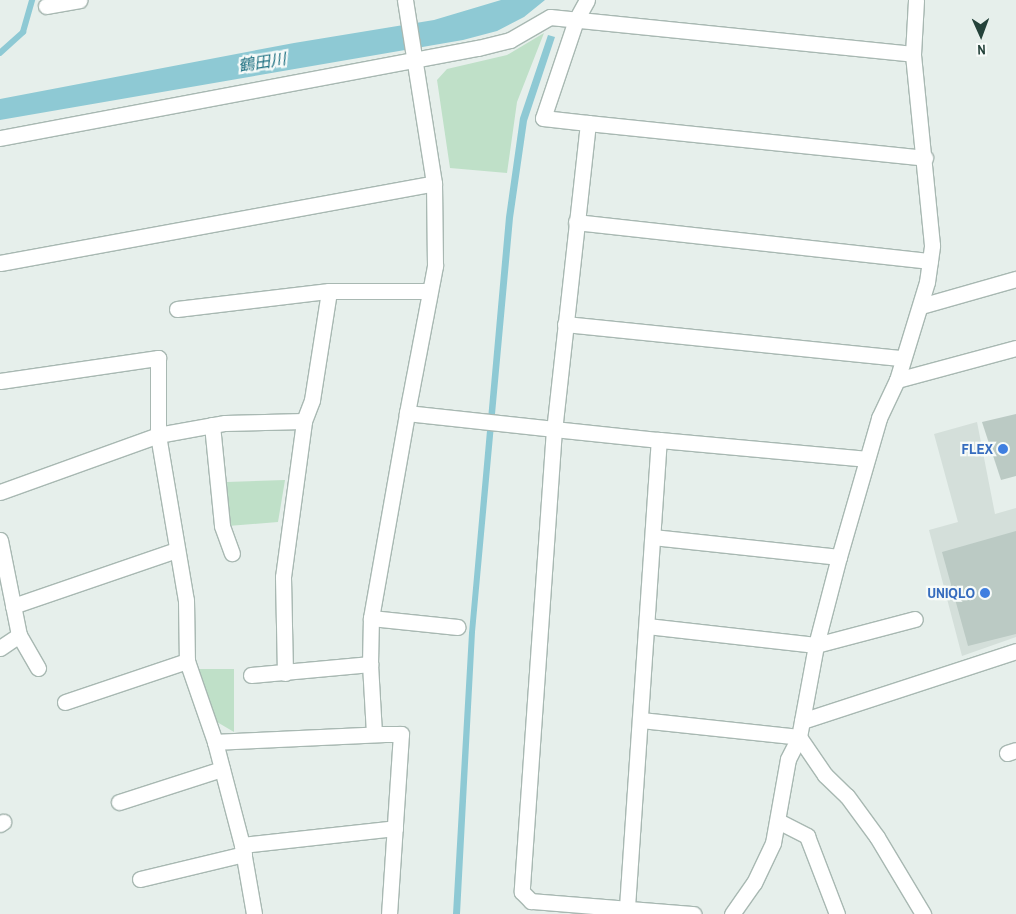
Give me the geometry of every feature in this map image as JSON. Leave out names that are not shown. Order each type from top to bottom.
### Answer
[{"type":"street","points":[[46,6],[79,0]]},
{"type":"street","points":[[586,0],[576,20],[543,118],[925,158]]},
{"type":"street","points":[[732,914],[766,862],[778,821],[788,759],[799,737],[816,645],[866,459],[879,418],[897,380],[902,358],[921,306],[930,261],[925,158],[913,54],[916,0]]},
{"type":"street","points":[[389,914],[401,734],[374,734],[370,664],[371,618],[435,266],[434,183],[406,3]]},
{"type":"street","points":[[0,138],[415,56],[510,40],[550,17],[913,54]]},
{"type":"street","points":[[588,123],[554,429],[522,892],[531,907],[627,907],[693,914]]},
{"type":"street","points":[[0,263],[434,183]]},
{"type":"street","points":[[576,222],[930,261]]},
{"type":"street","points":[[921,306],[1016,279]]},
{"type":"street","points":[[177,309],[329,291],[429,291]]},
{"type":"street","points":[[285,673],[283,577],[304,421],[312,400],[329,291]]},
{"type":"street","points":[[565,324],[902,358]]},
{"type":"street","points":[[897,380],[1016,348]]},
{"type":"street","points":[[0,381],[158,358],[158,435],[186,600],[187,661],[215,742],[243,849],[254,914]]},
{"type":"street","points":[[407,413],[658,440],[866,459]]},
{"type":"street","points":[[0,492],[158,435],[212,425],[304,421]]},
{"type":"street","points":[[212,425],[222,526],[232,553]]},
{"type":"street","points":[[627,907],[642,720],[658,440]]},
{"type":"street","points":[[653,537],[839,557]]},
{"type":"street","points":[[1,550],[19,635],[38,668]]},
{"type":"street","points":[[13,606],[177,550]]},
{"type":"street","points":[[371,618],[458,627]]},
{"type":"street","points":[[647,626],[816,645],[915,620]]},
{"type":"street","points":[[0,648],[19,635]]},
{"type":"street","points":[[802,721],[1016,651]]},
{"type":"street","points":[[65,702],[187,661]]},
{"type":"street","points":[[251,675],[370,664]]},
{"type":"street","points":[[642,720],[799,737],[825,775],[847,796],[877,837],[923,914]]},
{"type":"street","points":[[215,742],[384,734]]},
{"type":"street","points":[[119,802],[222,769]]},
{"type":"street","points":[[778,821],[807,836],[837,914]]},
{"type":"street","points":[[140,878],[243,849],[395,828]]},
{"type":"shaded area","points":[[977,422],[995,514],[1016,508],[1016,637],[962,656],[929,530],[958,522],[934,434]]},
{"type":"green space","points":[[544,33],[517,102],[507,173],[450,168],[437,80],[447,69],[507,55]]},
{"type":"green space","points":[[285,480],[278,522],[228,526],[227,482]]},
{"type":"green space","points":[[197,669],[234,669],[234,732],[217,722]]},
{"type":"water","name":"鶴田川","points":[[501,0],[545,0],[524,17],[497,31],[463,40],[0,120],[0,99],[294,43],[434,20]]},
{"type":"water","points":[[548,35],[555,37],[527,121],[513,218],[475,632],[460,914],[453,914],[469,633],[506,217],[520,118]]},
{"type":"building","name":"FLEX","points":[[1016,414],[1016,476],[1001,480],[982,422]]},
{"type":"building","name":"UNIQLO","points":[[1016,531],[1016,634],[968,646],[942,552]]},
{"type":"waterway","points":[[0,53],[23,32],[32,0]]},
{"type":"place","name":"FLEX","points":[[1003,449]]},
{"type":"place","name":"UNIQLO","points":[[985,593]]}]
